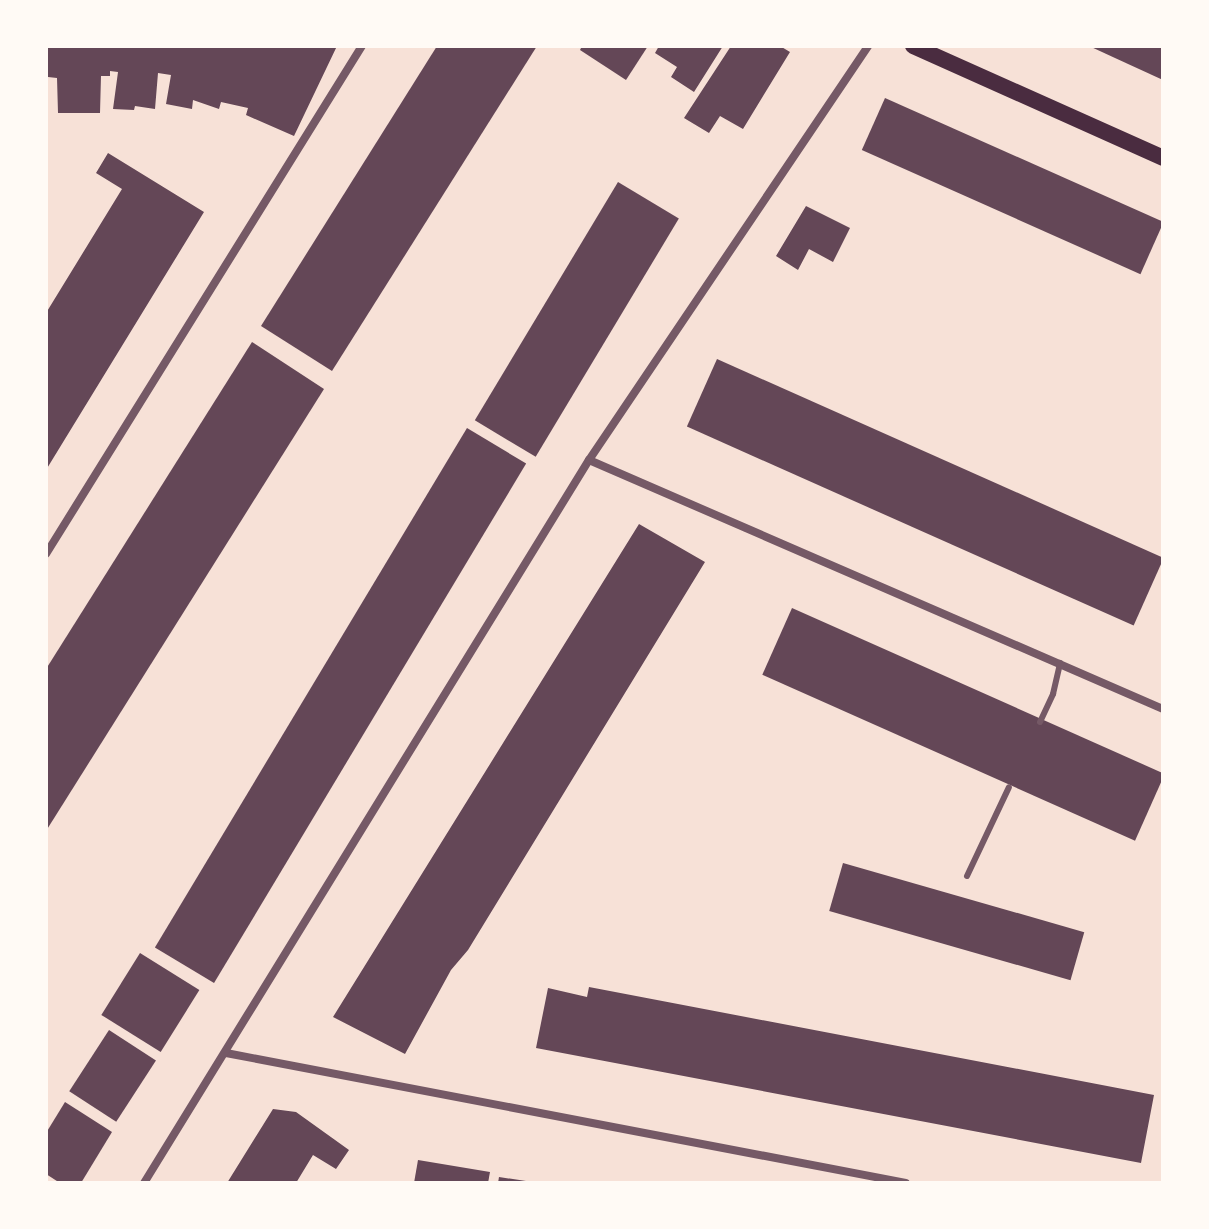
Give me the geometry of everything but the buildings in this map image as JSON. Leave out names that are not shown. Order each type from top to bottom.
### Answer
[{"type":"main road","points":[[913,46],[1163,158]]},
{"type":"street","points":[[46,554],[362,46]]},
{"type":"street","points":[[144,1183],[589,460],[868,46]]},
{"type":"street","points":[[589,460],[1163,709]]},
{"type":"street","points":[[226,1053],[906,1183]]},
{"type":"lane","points":[[1040,722],[1053,694],[1060,663]]},
{"type":"lane","points":[[967,876],[1009,787]]}]
